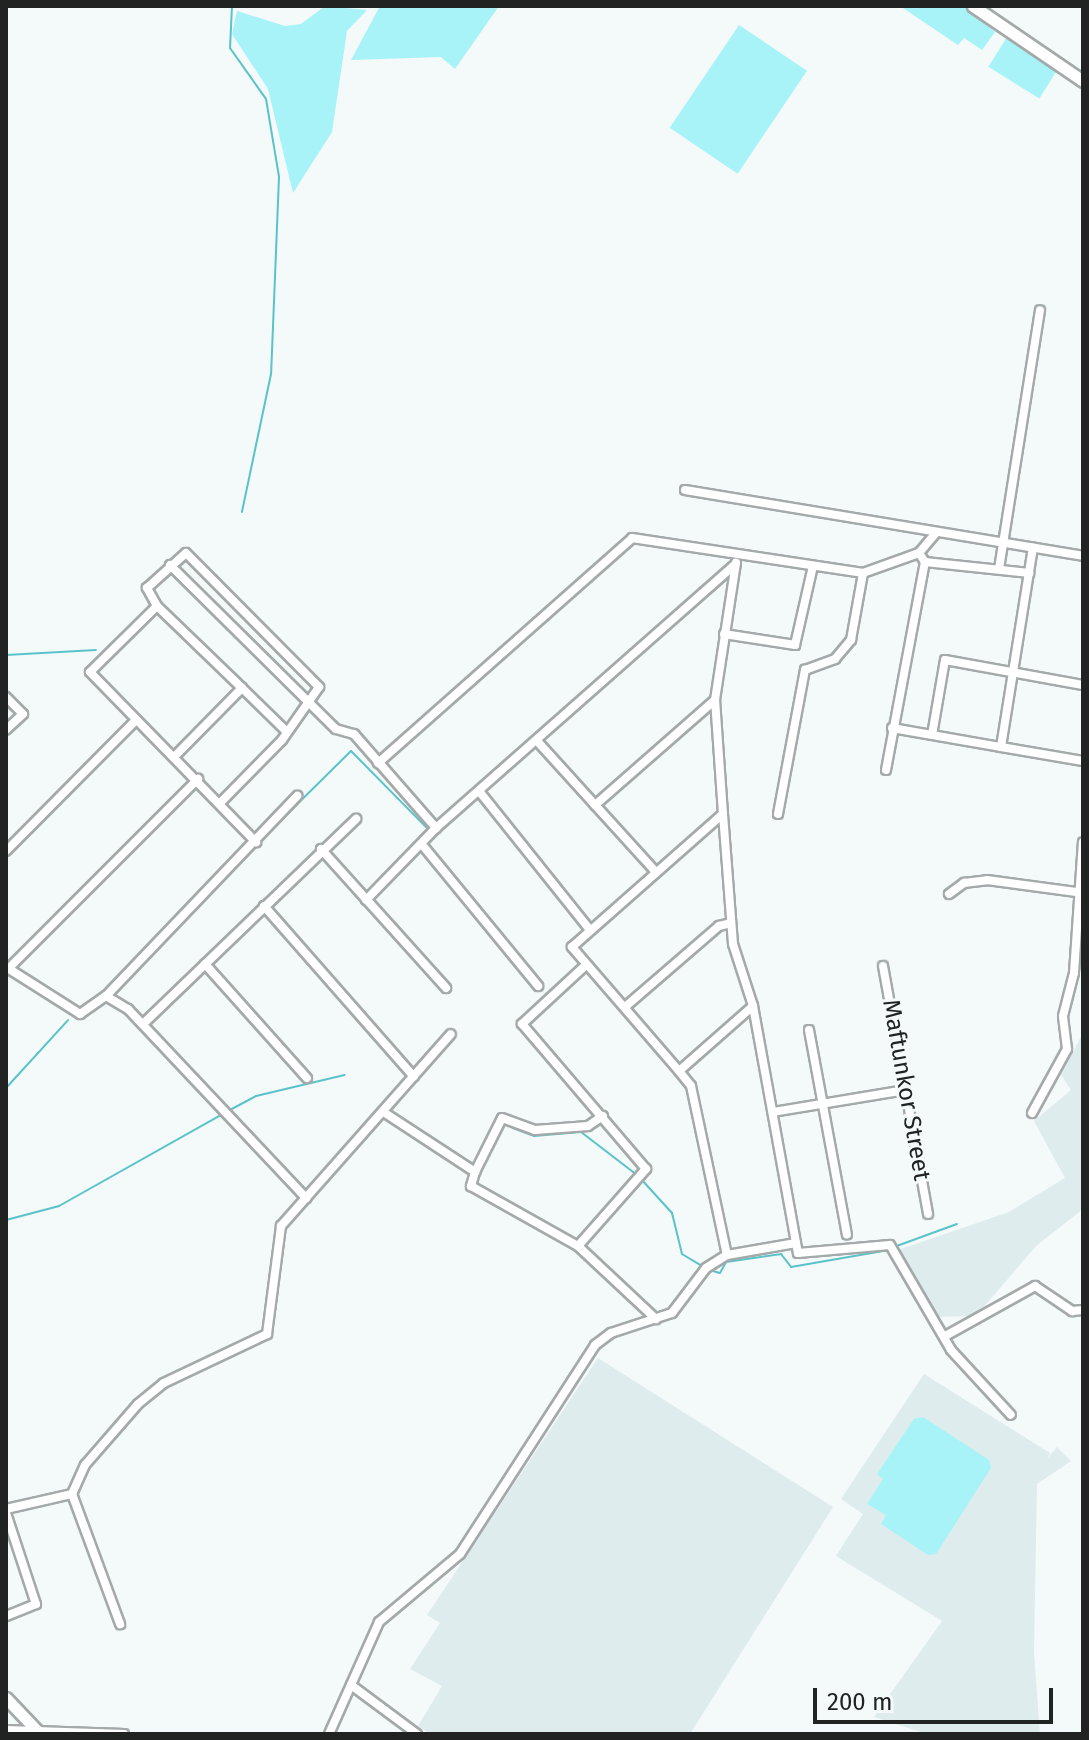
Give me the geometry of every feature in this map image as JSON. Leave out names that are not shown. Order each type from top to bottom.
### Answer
[{"type":"main road","points":[[973,6],[1083,81]]},
{"type":"main road","points":[[6,1698],[39,1732]]},
{"type":"street","points":[[999,569],[1040,310]]},
{"type":"street","points":[[685,490],[935,534],[1083,556]]},
{"type":"street","points":[[378,763],[628,540],[740,552],[863,573],[919,553],[935,534]]},
{"type":"street","points":[[1001,747],[1033,548]]},
{"type":"street","points":[[740,552],[715,700],[731,923],[753,1006],[796,1243],[804,1256],[890,1245],[963,1366],[1011,1415]]},
{"type":"street","points":[[886,770],[925,562],[919,553]]},
{"type":"street","points":[[221,802],[286,731],[308,703],[318,684],[188,554],[170,565],[147,588],[157,606],[286,731]]},
{"type":"street","points":[[925,562],[1029,573]]},
{"type":"street","points":[[366,900],[424,847],[436,828],[538,742],[736,563]]},
{"type":"street","points":[[170,565],[336,729],[354,734],[436,828]]},
{"type":"street","points":[[724,634],[795,645],[813,566]]},
{"type":"street","points":[[778,814],[805,670],[835,659],[851,640],[863,573]]},
{"type":"street","points":[[157,606],[90,672],[134,722],[198,779],[256,842]]},
{"type":"street","points":[[932,735],[945,660],[1014,676],[1083,685]]},
{"type":"street","points":[[174,757],[242,688]]},
{"type":"street","points":[[6,697],[23,714],[6,730]]},
{"type":"street","points":[[595,805],[715,700]]},
{"type":"street","points":[[6,851],[134,722]]},
{"type":"street","points":[[892,728],[1083,761]]},
{"type":"street","points":[[538,742],[656,872]]},
{"type":"street","points":[[198,779],[7,968],[80,1014],[106,996],[297,796]]},
{"type":"street","points":[[479,791],[590,930]]},
{"type":"street","points":[[723,814],[572,947],[691,1086],[727,1255]]},
{"type":"street","points":[[143,1024],[321,849],[356,819]]},
{"type":"street","points":[[1032,1113],[1067,1049],[1063,1016],[1074,973],[1076,892],[1083,842]]},
{"type":"street","points":[[424,847],[538,986]]},
{"type":"street","points":[[321,849],[446,988]]},
{"type":"street","points":[[949,894],[964,883],[987,880],[1076,892]]},
{"type":"street","points":[[264,906],[414,1077]]},
{"type":"street","points":[[625,1007],[731,923]]},
{"type":"street","points":[[205,964],[307,1078]]},
{"type":"street","points":[[578,1246],[646,1169],[522,1024],[586,965]]},
{"type":"street","name":"Maftunkor Street","points":[[883,966],[928,1214]]},
{"type":"street","points":[[106,996],[143,1024],[306,1198]]},
{"type":"street","points":[[679,1071],[753,1006]]},
{"type":"street","points":[[809,1030],[847,1235]]},
{"type":"street","points":[[120,1624],[72,1494],[85,1465],[138,1404],[164,1383],[267,1334],[275,1241],[306,1198],[385,1113],[451,1034]]},
{"type":"street","points":[[773,1112],[906,1090]]},
{"type":"street","points":[[385,1113],[475,1172]]},
{"type":"street","points":[[603,1116],[588,1126],[535,1130],[502,1118],[471,1186],[578,1246],[656,1319]]},
{"type":"street","points":[[329,1734],[379,1622],[460,1554],[595,1345],[672,1313],[706,1268],[727,1255],[796,1243]]},
{"type":"street","points":[[947,1335],[1035,1286],[1072,1311],[1083,1310]]},
{"type":"street","points":[[6,1616],[36,1604],[6,1511],[72,1494]]},
{"type":"street","points":[[351,1685],[417,1734]]},
{"type":"street","points":[[6,1730],[124,1734]]},
{"type":"shaded area","points":[[325,6],[367,10],[347,31],[332,132],[293,193],[268,89],[232,34],[237,11],[285,26],[301,24]]},
{"type":"shaded area","points":[[380,6],[499,6],[455,69],[441,57],[351,60]]},
{"type":"shaded area","points":[[900,6],[963,6],[995,32],[982,50],[964,38],[958,45]]},
{"type":"shaded area","points":[[739,25],[807,71],[738,174],[670,128]]},
{"type":"shaded area","points":[[1007,37],[1058,69],[1039,98],[988,67]]},
{"type":"shaded area","points":[[1083,1033],[1083,1209],[1036,1246],[976,1316],[935,1317],[898,1250],[1009,1212],[1065,1178],[1034,1121],[1071,1090],[1061,1075]]},
{"type":"shaded area","points":[[598,1358],[833,1507],[690,1734],[430,1734],[418,1726],[442,1686],[410,1669],[440,1623],[427,1615]]},
{"type":"shaded area","points":[[924,1374],[1050,1453],[1047,1459],[1057,1447],[1071,1461],[1037,1484],[1034,1653],[1040,1734],[927,1734],[874,1717],[942,1621],[836,1556],[863,1514],[841,1499]]},
{"type":"shaded area","points":[[923,1417],[989,1460],[991,1468],[936,1554],[928,1555],[881,1524],[886,1515],[867,1504],[883,1479],[877,1474],[914,1419]]},
{"type":"waterway","points":[[232,6],[230,48],[266,99],[279,177],[271,374],[242,512]]},
{"type":"waterway","points":[[6,655],[96,650]]},
{"type":"waterway","points":[[259,842],[351,751],[427,828]]},
{"type":"waterway","points":[[226,878],[249,852]]},
{"type":"waterway","points":[[6,1088],[68,1020]]},
{"type":"waterway","points":[[228,1111],[256,1096],[345,1075]]},
{"type":"waterway","points":[[6,1220],[59,1206],[223,1114]]},
{"type":"waterway","points":[[513,1128],[534,1136],[581,1132],[637,1175]]},
{"type":"waterway","points":[[641,1179],[672,1213],[682,1254],[704,1267]]},
{"type":"waterway","points":[[894,1247],[957,1224]]},
{"type":"waterway","points":[[710,1270],[720,1273],[726,1262],[781,1254],[791,1267],[888,1250]]}]
